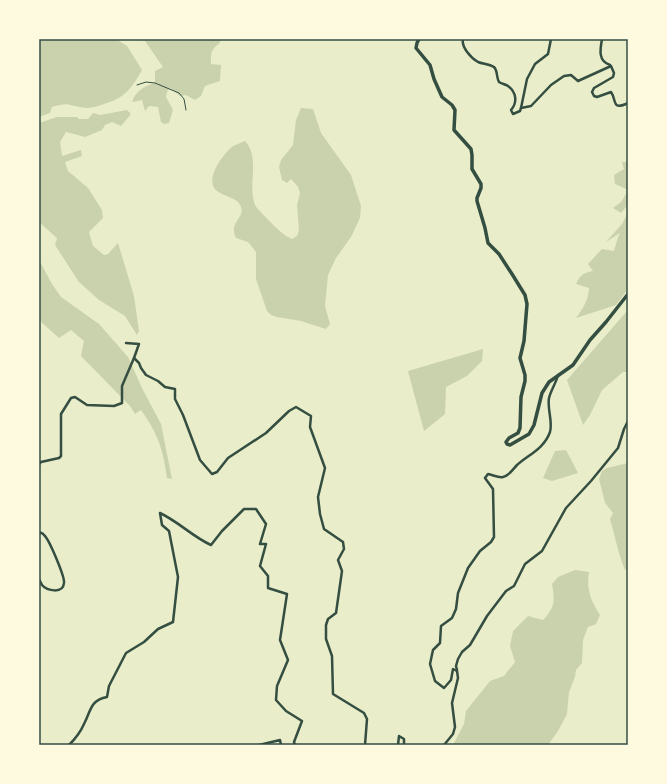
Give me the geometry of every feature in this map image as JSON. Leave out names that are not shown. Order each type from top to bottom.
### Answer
[{"type":"main road","points":[[419,39],[416,48],[430,64],[434,79],[442,97],[452,105],[455,110],[455,132],[472,152],[472,169],[481,184],[481,188],[476,198],[482,215],[488,243],[512,274],[525,295],[527,304],[524,341],[520,358],[525,375],[525,381],[520,397],[520,428],[518,433],[509,438],[506,442],[507,444],[510,445],[529,434],[534,424],[542,393],[549,382],[558,374],[573,365],[590,340],[628,294]]},
{"type":"street","points":[[462,39],[463,46],[467,52],[477,61],[493,67],[497,71],[499,82],[509,87],[513,91],[515,103],[511,112],[516,113],[520,111],[521,108],[527,79],[536,64],[548,54],[551,39]]},
{"type":"street","points":[[602,39],[600,50],[601,57],[604,62],[611,66],[614,73],[613,77],[594,88],[592,92],[594,96],[597,97],[611,92],[616,105],[622,106],[628,103]]},
{"type":"street","points":[[521,108],[531,106],[551,85],[564,76],[571,75],[578,81],[611,66]]},
{"type":"street","points":[[39,464],[61,456],[61,414],[71,398],[75,397],[87,405],[114,406],[119,405],[122,402],[122,386],[139,344],[126,343]]},
{"type":"street","points":[[134,358],[146,375],[158,381],[165,387],[175,389],[175,400],[183,415],[200,460],[212,474],[217,472],[228,458],[266,432],[289,411],[296,407],[311,416],[310,427],[325,468],[318,497],[320,514],[324,529],[343,542],[344,549],[338,560],[342,571],[336,613],[328,619],[326,625],[326,639],[332,656],[333,694],[364,713],[367,720],[365,745]]},
{"type":"street","points":[[457,671],[453,669],[451,680],[444,688],[436,681],[430,664],[431,656],[433,650],[440,643],[442,626],[452,618],[456,610],[458,593],[468,568],[480,551],[491,542],[494,537],[492,489],[485,476],[488,474],[501,478],[506,477],[517,465],[541,446],[550,432],[551,422],[549,398],[557,382],[558,374]]},
{"type":"street","points":[[444,745],[453,734],[455,727],[452,703],[458,678],[456,666],[458,659],[462,652],[470,645],[487,616],[506,591],[514,586],[525,564],[542,551],[566,508],[591,481],[618,448],[628,421]]},
{"type":"street","points":[[69,745],[84,724],[90,708],[99,699],[107,697],[109,686],[126,653],[144,642],[158,629],[173,622],[178,577],[169,531],[162,524],[160,513],[172,518],[205,543],[211,545],[222,531],[244,510],[256,509],[266,524],[260,544],[266,544],[260,566],[268,576],[268,588],[287,594],[280,640],[288,660],[276,686],[276,700],[286,711],[302,721],[294,742],[295,745]]},
{"type":"street","points":[[39,532],[45,535],[49,543],[64,577],[64,584],[62,588],[56,591],[49,590],[42,585],[39,579]]},
{"type":"street","points":[[398,745],[400,736],[404,739],[404,745]]},
{"type":"street","points":[[259,745],[280,740],[281,745]]},
{"type":"path","points":[[137,85],[146,82],[154,83],[179,93],[184,98],[186,110]]},
{"type":"green space","points":[[39,39],[116,39],[127,46],[142,70],[131,88],[122,96],[111,102],[88,108],[69,104],[58,105],[52,107],[50,113],[39,117]]},
{"type":"green space","points":[[136,39],[221,39],[212,51],[211,57],[211,64],[221,65],[220,81],[205,86],[201,96],[195,100],[186,95],[180,96],[170,88],[166,97],[173,110],[169,123],[164,124],[161,122],[158,107],[149,106],[145,111],[142,100],[132,102],[135,95],[141,90],[148,85],[155,83],[155,71],[163,67],[145,41]]},
{"type":"green space","points":[[301,108],[313,109],[321,133],[351,175],[361,206],[360,218],[351,237],[336,258],[328,275],[325,306],[330,324],[326,329],[301,321],[277,317],[271,315],[267,311],[256,279],[256,252],[248,242],[236,238],[234,233],[235,224],[241,215],[241,207],[237,201],[216,190],[212,179],[217,166],[225,154],[233,146],[245,141],[250,148],[252,156],[252,189],[255,205],[283,234],[292,239],[297,236],[299,230],[297,205],[300,193],[298,187],[291,179],[287,183],[282,180],[279,167],[281,160],[293,145],[296,120]]},
{"type":"green space","points":[[127,110],[131,114],[121,126],[112,122],[105,125],[102,130],[85,137],[66,132],[60,142],[62,156],[81,150],[82,156],[65,162],[68,171],[88,188],[102,210],[103,218],[89,232],[93,246],[104,255],[108,254],[118,243],[134,296],[139,331],[137,335],[125,316],[99,300],[79,282],[55,245],[57,238],[39,222],[39,123],[57,117],[77,117],[79,119],[88,119],[93,113],[100,115]]},
{"type":"green space","points":[[622,162],[628,162],[628,190],[615,184],[614,175],[624,169]]},
{"type":"green space","points":[[628,191],[628,207],[626,207],[621,213],[613,208],[621,202]]},
{"type":"green space","points":[[628,213],[628,289],[616,305],[576,318],[583,308],[589,292],[589,288],[576,284],[577,281],[580,276],[593,271],[588,264],[602,249],[614,251],[620,233],[606,242],[622,224]]},
{"type":"green space","points":[[39,260],[61,297],[99,324],[128,357],[161,424],[172,479],[167,478],[159,442],[147,419],[141,410],[135,414],[130,406],[81,356],[84,341],[71,330],[59,338],[39,320]]},
{"type":"green space","points":[[628,310],[628,372],[623,372],[602,390],[590,415],[583,425],[567,380]]},
{"type":"green space","points":[[483,349],[482,361],[467,376],[446,387],[445,414],[424,431],[408,371]]},
{"type":"green space","points":[[566,450],[578,473],[552,481],[543,478],[555,451]]},
{"type":"green space","points":[[628,463],[628,568],[625,570],[618,551],[610,519],[613,513],[605,503],[599,479],[602,471],[607,468]]},
{"type":"green space","points":[[575,570],[589,572],[588,584],[590,595],[600,615],[596,624],[588,627],[583,640],[582,663],[576,670],[569,692],[567,714],[558,731],[548,745],[453,745],[464,724],[466,711],[490,681],[504,676],[515,662],[510,646],[513,631],[528,616],[543,620],[553,604],[554,595],[552,584],[558,577]]}]
